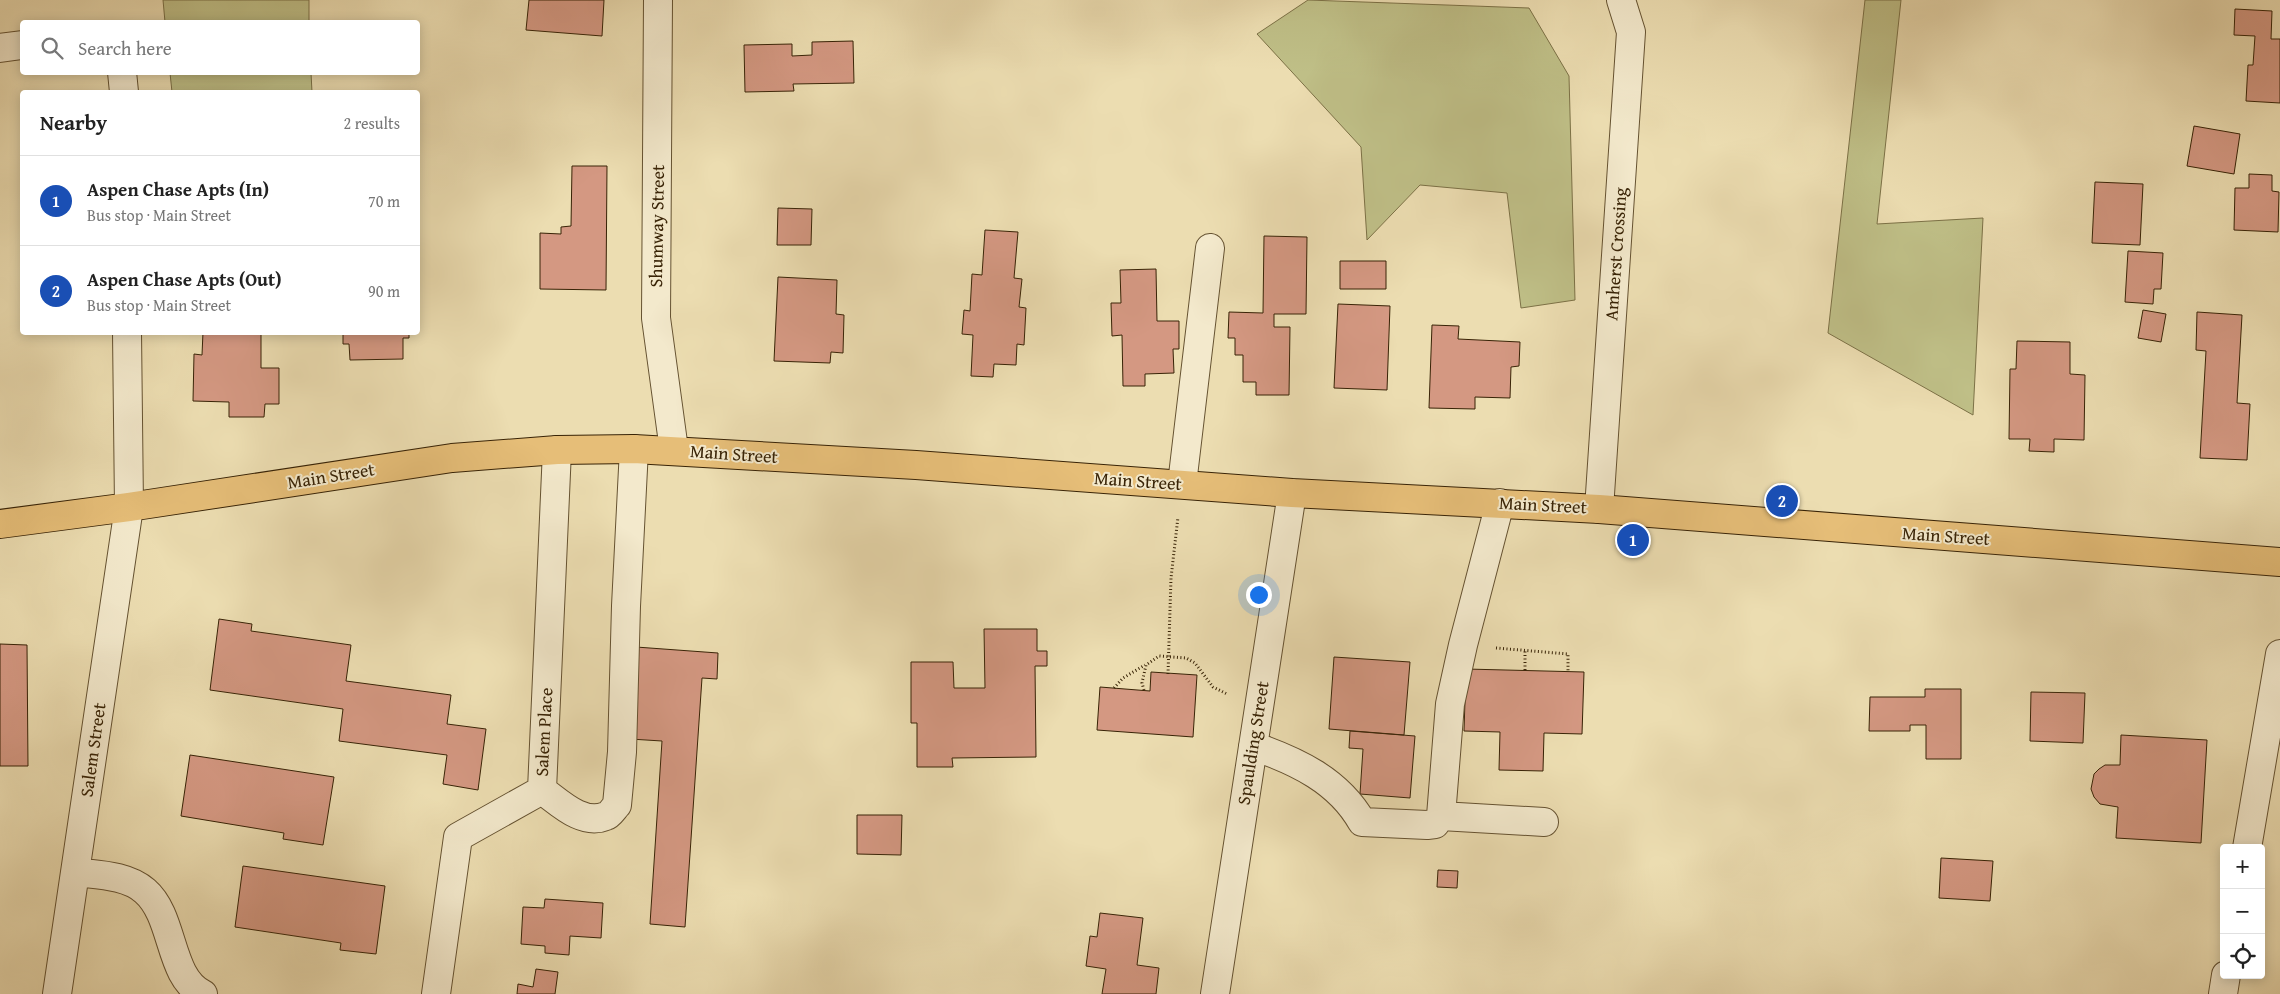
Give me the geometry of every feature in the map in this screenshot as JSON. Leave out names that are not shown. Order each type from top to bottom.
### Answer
[{"type":"main road","name":"Main Street","points":[[0,524],[129,507],[452,458],[557,450],[634,449],[674,450],[1292,493],[1599,508],[2280,562]]},
{"type":"street","name":"Shumway Street","points":[[658,0],[656,318],[674,450]]},
{"type":"street","name":"Amherst Crossing","points":[[1599,508],[1632,32],[1621,0]]},
{"type":"street","points":[[0,48],[20,45]]},
{"type":"street","points":[[122,75],[124,90]]},
{"type":"street","points":[[1182,484],[1210,248]]},
{"type":"street","name":"Salem Street","points":[[57,994],[129,507],[127,335]]},
{"type":"street","points":[[542,790],[570,810],[586,818],[606,816],[617,805],[622,752],[626,606],[634,449]]},
{"type":"street","name":"Salem Place","points":[[436,994],[458,836],[542,790],[557,450]]},
{"type":"street","name":"Spaulding Street","points":[[1215,994],[1292,493]]},
{"type":"street","points":[[1253,746],[1282,756],[1339,790],[1352,805],[1362,822],[1435,824],[1441,816],[1450,704],[1463,645],[1500,503]]},
{"type":"street","points":[[2249,844],[2280,654]]},
{"type":"street","points":[[1441,816],[1544,822]]},
{"type":"street","points":[[75,872],[120,878],[145,891],[162,913],[180,968],[197,991],[203,994]]},
{"type":"street","points":[[2223,994],[2225,979]]},
{"type":"path","points":[[1168,674],[1171,578],[1182,484]]},
{"type":"path","points":[[1463,645],[1568,654],[1568,672]]},
{"type":"path","points":[[1525,650],[1525,670]]},
{"type":"path","points":[[1114,688],[1123,678],[1160,656],[1186,658],[1195,663],[1213,687],[1258,710]]},
{"type":"path","points":[[1144,690],[1142,683],[1146,664]]},
{"type":"green space","points":[[163,0],[309,0],[309,20],[165,20]]},
{"type":"green space","points":[[1308,0],[1529,8],[1569,76],[1575,300],[1521,308],[1507,193],[1420,185],[1367,240],[1361,147],[1257,34]]},
{"type":"green space","points":[[1865,0],[1901,0],[1877,224],[1983,218],[1973,415],[1828,333]]},
{"type":"green space","points":[[170,75],[311,75],[312,90],[172,90]]},
{"type":"building","points":[[529,0],[604,0],[602,36],[526,30]]},
{"type":"building","points":[[2235,9],[2272,11],[2271,39],[2280,39],[2280,103],[2246,101],[2248,65],[2253,65],[2255,36],[2234,35]]},
{"type":"building","points":[[853,41],[854,83],[793,84],[794,91],[745,92],[744,45],[792,44],[792,56],[812,55],[812,42]]},
{"type":"building","points":[[2194,126],[2240,134],[2234,174],[2187,166]]},
{"type":"building","points":[[572,166],[607,166],[606,290],[540,289],[540,233],[561,234],[561,227],[571,226]]},
{"type":"building","points":[[2249,174],[2272,175],[2272,191],[2279,192],[2278,232],[2234,230],[2235,188],[2249,188]]},
{"type":"building","points":[[2095,182],[2143,184],[2140,245],[2092,243]]},
{"type":"building","points":[[778,208],[812,209],[811,245],[777,245]]},
{"type":"building","points":[[985,230],[1018,232],[1014,278],[1022,279],[1019,307],[1026,308],[1024,345],[1017,344],[1016,365],[994,364],[993,377],[971,376],[973,335],[962,334],[964,310],[970,311],[972,274],[982,275]]},
{"type":"building","points":[[1264,236],[1307,237],[1306,314],[1274,314],[1274,327],[1290,327],[1289,395],[1256,395],[1256,382],[1243,382],[1243,355],[1235,355],[1235,338],[1228,338],[1229,312],[1263,313]]},
{"type":"building","points":[[2128,251],[2163,253],[2161,289],[2154,289],[2153,304],[2125,302]]},
{"type":"building","points":[[1340,261],[1386,261],[1386,289],[1340,289]]},
{"type":"building","points":[[1156,269],[1157,321],[1179,321],[1179,349],[1173,349],[1174,373],[1145,374],[1145,386],[1123,386],[1122,335],[1112,336],[1111,303],[1121,303],[1120,270]]},
{"type":"building","points":[[778,277],[837,280],[836,314],[844,315],[843,353],[831,352],[830,363],[774,361]]},
{"type":"building","points":[[1338,304],[1390,306],[1387,390],[1334,388]]},
{"type":"building","points":[[2143,310],[2166,314],[2161,342],[2138,338]]},
{"type":"building","points":[[2197,312],[2242,315],[2237,403],[2250,404],[2247,460],[2200,458],[2206,351],[2196,350]]},
{"type":"building","points":[[1432,325],[1459,326],[1458,339],[1520,342],[1519,366],[1511,367],[1510,398],[1475,397],[1475,409],[1429,408]]},
{"type":"building","points":[[203,335],[261,335],[261,368],[279,368],[279,404],[265,404],[264,417],[229,417],[229,402],[193,401],[194,354],[202,355]]},
{"type":"building","points":[[343,335],[409,335],[409,338],[403,338],[403,359],[350,360],[349,344],[343,344]]},
{"type":"building","points":[[2017,341],[2070,342],[2070,374],[2085,375],[2084,440],[2054,439],[2054,452],[2029,451],[2030,439],[2009,439],[2010,369],[2016,369]]},
{"type":"building","points":[[219,619],[252,624],[251,631],[351,645],[346,681],[451,695],[447,724],[486,729],[478,790],[443,784],[447,755],[339,741],[343,709],[210,690]]},
{"type":"building","points":[[984,629],[1037,629],[1037,651],[1047,651],[1047,666],[1035,666],[1036,757],[952,758],[953,767],[917,767],[917,723],[911,723],[911,662],[953,662],[954,688],[985,688]]},
{"type":"building","points":[[0,644],[27,645],[28,766],[0,766]]},
{"type":"building","points":[[636,647],[718,653],[717,679],[702,678],[685,927],[650,924],[662,741],[630,739]]},
{"type":"building","points":[[1334,657],[1410,662],[1404,735],[1329,729]]},
{"type":"building","points":[[1466,669],[1584,672],[1582,734],[1544,733],[1543,771],[1499,770],[1500,732],[1464,731]]},
{"type":"building","points":[[1151,672],[1197,675],[1193,737],[1097,730],[1100,687],[1150,691]]},
{"type":"building","points":[[1925,689],[1961,689],[1961,759],[1926,759],[1926,725],[1910,725],[1910,731],[1869,731],[1870,697],[1925,697]]},
{"type":"building","points":[[2031,692],[2085,693],[2083,743],[2030,741]]},
{"type":"building","points":[[1350,731],[1415,736],[1410,798],[1360,794],[1363,749],[1349,748]]},
{"type":"building","points":[[2121,735],[2207,740],[2201,843],[2116,838],[2118,807],[2100,804],[2094,797],[2091,789],[2094,774],[2099,769],[2105,765],[2120,765]]},
{"type":"building","points":[[190,755],[334,777],[323,845],[283,839],[284,833],[181,816]]},
{"type":"building","points":[[857,815],[902,815],[901,855],[857,854]]},
{"type":"building","points":[[1941,858],[1993,861],[1990,901],[1939,898]]},
{"type":"building","points":[[243,866],[385,886],[376,954],[340,950],[341,943],[235,927]]},
{"type":"building","points":[[1438,870],[1458,871],[1457,888],[1437,887]]},
{"type":"building","points":[[545,899],[603,903],[601,938],[570,936],[569,955],[545,953],[545,946],[521,944],[523,907],[544,908]]},
{"type":"building","points":[[1100,913],[1143,918],[1137,965],[1159,968],[1156,994],[1102,994],[1106,969],[1086,966],[1090,936],[1097,937]]},
{"type":"building","points":[[536,969],[558,972],[555,994],[517,994],[518,984],[533,987]]},
{"type":"place","name":"Aspen Chase Apts (Out)","points":[[1782,501]]},
{"type":"place","name":"Aspen Chase Apts (In)","points":[[1633,540]]}]
